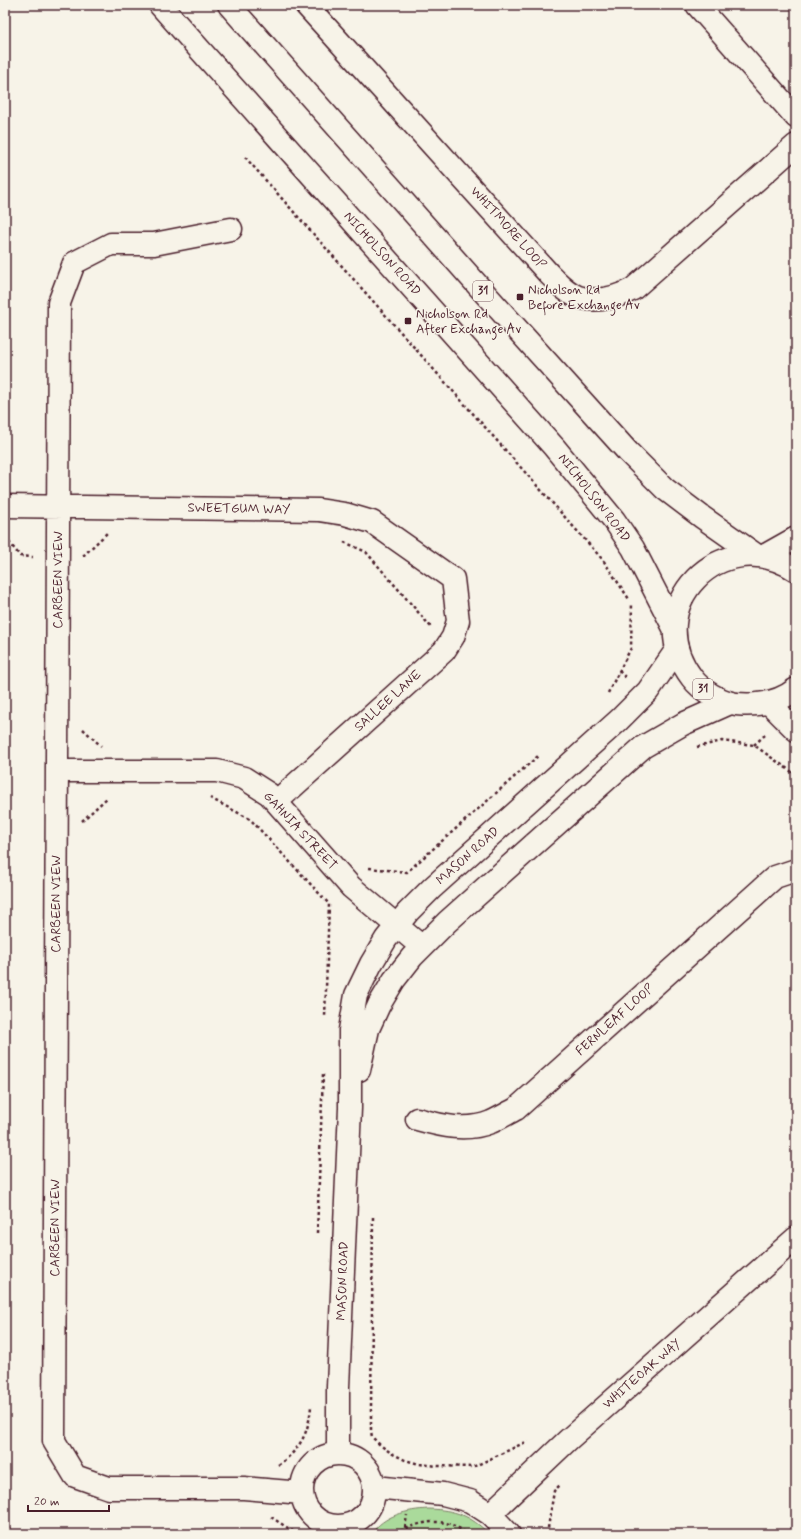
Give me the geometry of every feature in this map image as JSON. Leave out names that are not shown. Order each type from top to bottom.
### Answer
[{"type":"street","name":"NICHOLSON ROAD","points":[[160,5],[554,447],[614,520],[633,548],[675,639],[684,668],[696,683],[712,696],[730,703],[750,705],[769,703],[789,695],[796,689]]},
{"type":"street","name":"31","points":[[229,5],[628,452],[665,489],[702,517],[760,556]]},
{"type":"street","name":"WHITMORE LOOP","points":[[306,5],[549,274],[563,287],[581,298],[611,298],[622,295],[633,289],[796,145]]},
{"type":"street","points":[[697,5],[796,117]]},
{"type":"street","name":"CARBEEN VIEW","points":[[231,229],[154,244],[111,244],[74,263],[59,303],[54,1441],[75,1476],[109,1488],[244,1488],[302,1493]]},
{"type":"street","name":"SWEETGUM WAY","points":[[5,506],[319,510],[345,514],[372,522],[453,579]]},
{"type":"street","points":[[760,556],[796,538]]},
{"type":"street","name":"31","points":[[675,639],[682,599],[694,580],[712,565],[733,557],[760,556],[780,561],[796,570]]},
{"type":"street","name":"SALLEE LANE","points":[[276,802],[444,651],[453,636],[458,621],[453,579]]},
{"type":"street","name":"MASON ROAD","points":[[338,1454],[338,1387],[350,1108],[350,1030],[356,995],[371,964],[386,939],[408,912],[432,888],[619,720],[648,691],[675,639]]},
{"type":"street","name":"MASON ROAD","points":[[350,1108],[368,1029],[379,1005],[394,980],[422,947],[447,922],[643,747],[683,724],[730,703]]},
{"type":"street","points":[[769,703],[796,730]]},
{"type":"street","name":"GAHNIA STREET","points":[[57,771],[217,772],[244,778],[269,794],[349,884],[422,947]]},
{"type":"street","name":"FERNLEAF LOOP","points":[[417,1120],[442,1126],[466,1128],[490,1122],[516,1109],[775,877],[796,870]]},
{"type":"street","name":"WHITEOAK WAY","points":[[490,1514],[568,1440],[796,1238]]},
{"type":"street","points":[[338,1454],[345,1454],[358,1460],[368,1468],[375,1487],[372,1504],[366,1514],[357,1522],[339,1530],[314,1518],[303,1501],[302,1493],[305,1476],[310,1467],[320,1459],[338,1454]]},
{"type":"street","points":[[375,1487],[460,1498],[470,1501],[490,1514],[509,1534]]},
{"type":"path","points":[[245,157],[603,560],[632,604],[631,648],[607,695]]},
{"type":"path","points":[[5,537],[20,556],[80,559],[108,533]]},
{"type":"path","points":[[340,540],[366,552],[447,646]]},
{"type":"path","points":[[77,825],[108,796],[106,751],[83,729]]},
{"type":"path","points":[[696,747],[722,741],[754,745],[796,775]]},
{"type":"path","points":[[325,1023],[329,904],[368,867],[406,872],[542,752]]},
{"type":"path","points":[[207,796],[250,818],[329,904]]},
{"type":"path","points":[[317,1239],[323,1071]]},
{"type":"path","points":[[372,1215],[372,1437],[386,1449],[405,1460],[419,1464],[466,1467],[473,1467],[532,1439]]},
{"type":"path","points":[[278,1465],[289,1457],[302,1441],[310,1421],[312,1399]]},
{"type":"path","points":[[547,1534],[554,1491],[565,1480]]},
{"type":"path","points":[[405,1529],[408,1512]]},
{"type":"path","points":[[269,1516],[297,1534]]},
{"type":"path","points":[[395,1534],[426,1521],[437,1522],[459,1528],[467,1534]]},
{"type":"green space","points":[[429,1509],[454,1512],[462,1515],[475,1522],[489,1534],[371,1534],[382,1522],[389,1518],[404,1512]]},
{"type":"place","name":"Nicholson Rd Before Exchange Av","points":[[520,297]]},
{"type":"place","name":"Nicholson Rd After Exchange Av","points":[[408,321]]}]
